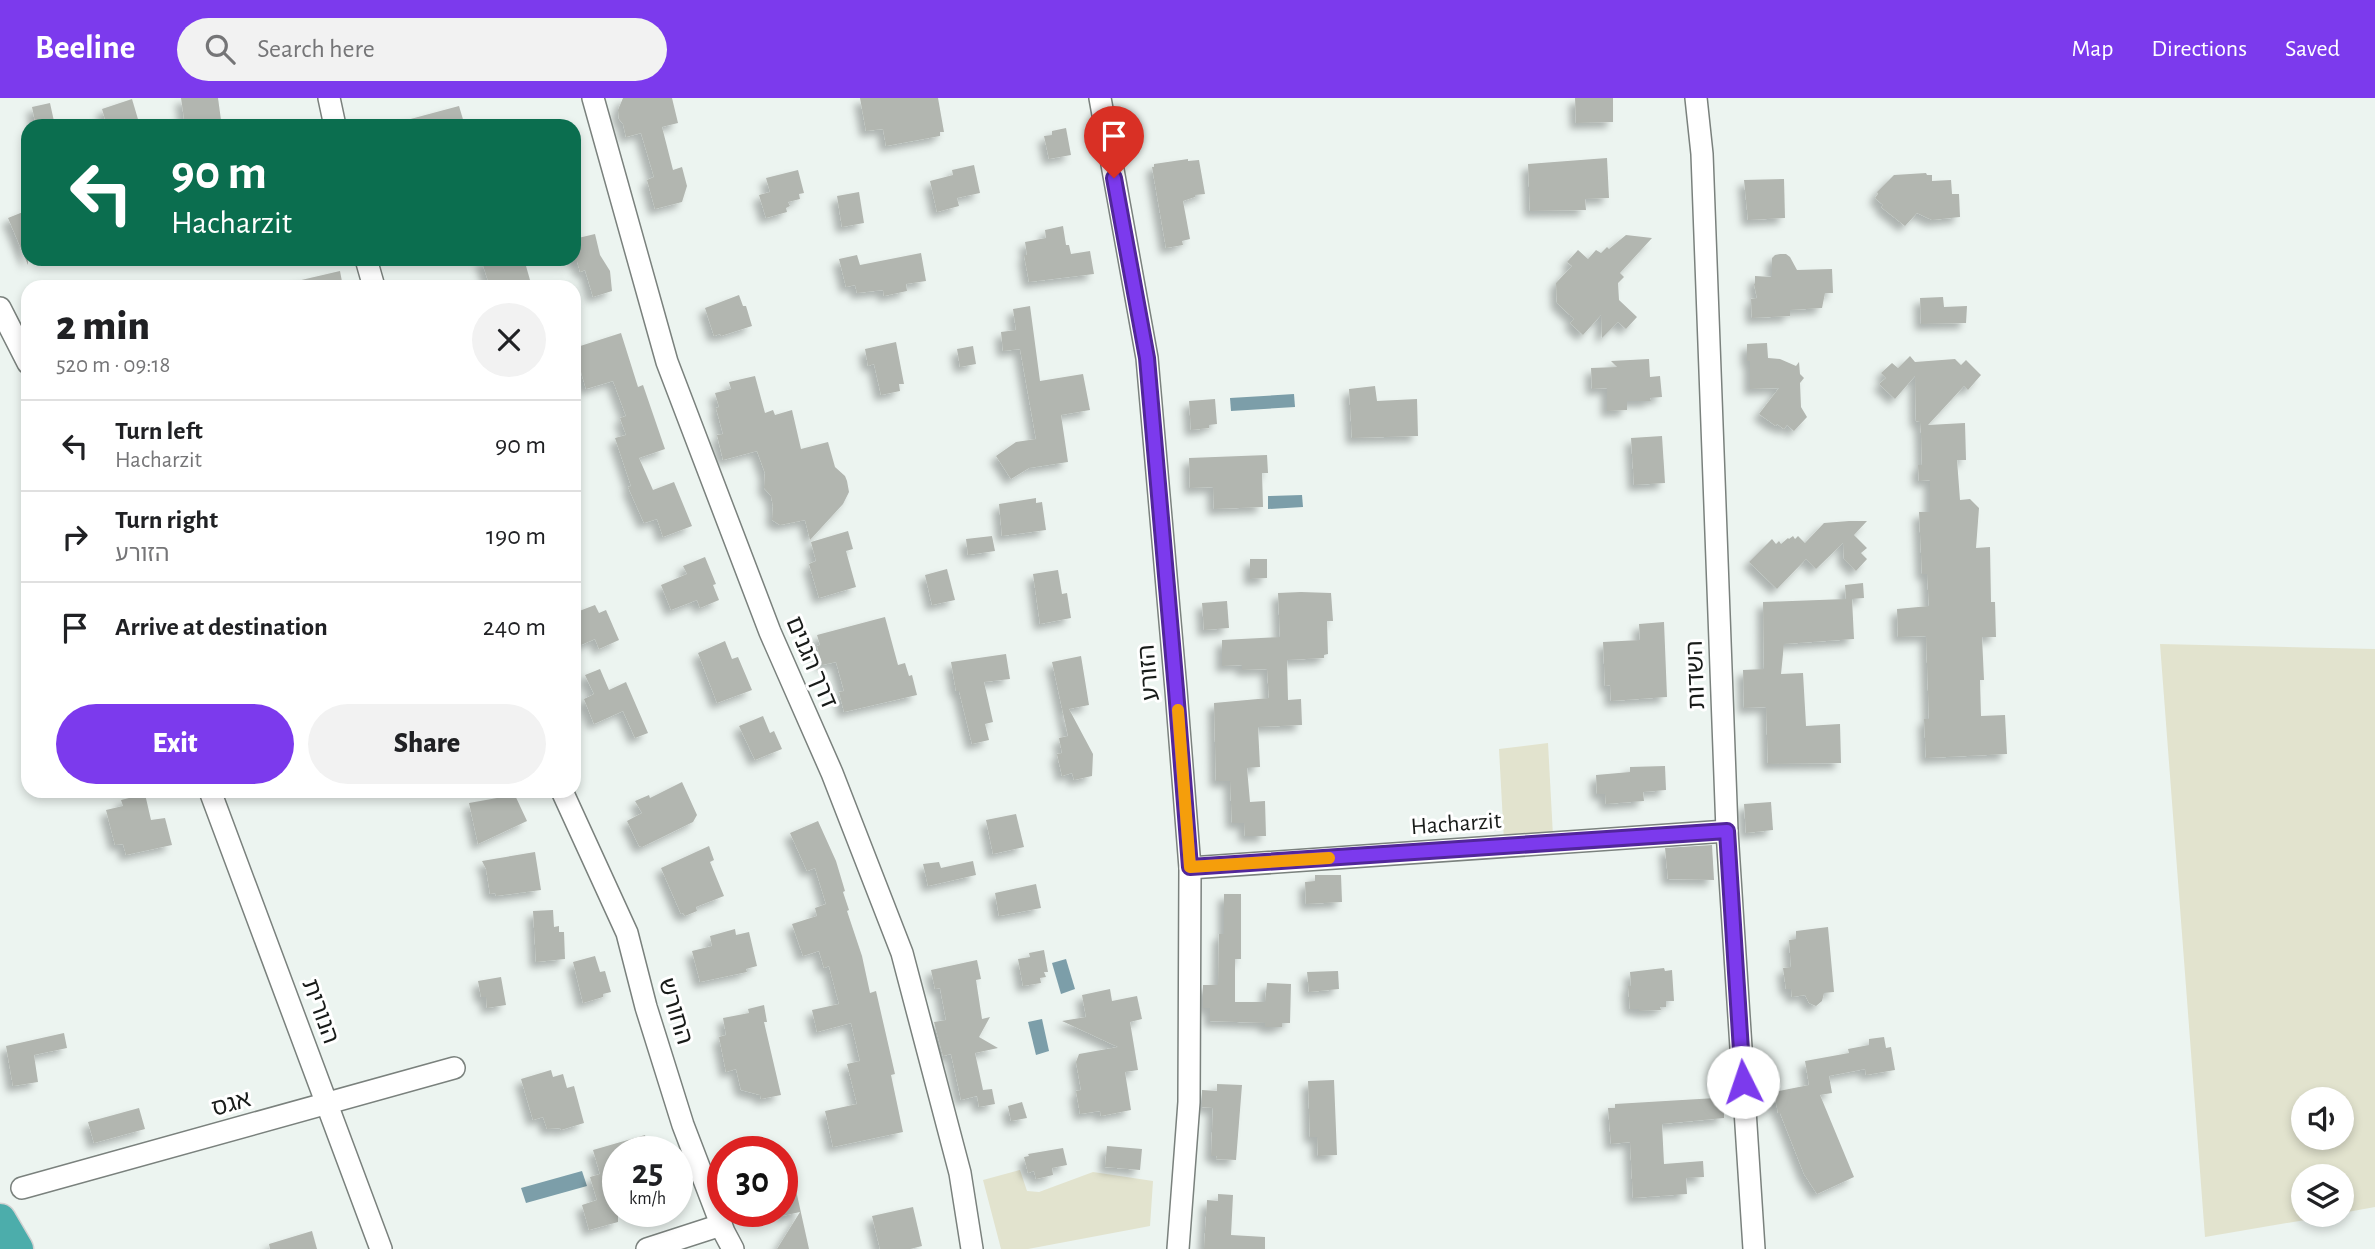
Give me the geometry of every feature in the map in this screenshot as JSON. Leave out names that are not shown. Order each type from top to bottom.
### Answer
[{"type":"highway","points":[[0,1220],[17,1249]]},
{"type":"street","points":[[330,98],[334,119]]},
{"type":"street","name":"דרך הגנים","points":[[593,98],[667,362],[771,632],[832,774],[902,953],[960,1173],[972,1249]]},
{"type":"street","name":"הזורע","points":[[1100,98],[1147,358],[1190,867],[1189,1102],[1178,1249]]},
{"type":"street","name":"השדות","points":[[1696,98],[1702,154],[1727,831],[1754,1249]]},
{"type":"street","points":[[0,307],[21,349]]},
{"type":"street","name":"הנורית","points":[[213,798],[381,1249]]},
{"type":"street","name":"החורש","points":[[565,798],[628,933],[646,1007],[683,1125],[707,1188]]},
{"type":"street","name":"Hacharzit","points":[[1190,867],[1727,831]]},
{"type":"street","name":"אגס","points":[[22,1188],[454,1068]]},
{"type":"street","points":[[647,1249],[715,1227]]},
{"type":"street","name":"החורש","points":[[722,1227],[733,1249]]},
{"type":"green space","points":[[2160,644],[2375,649],[2375,1207],[2354,1211],[2354,1164],[2291,1164],[2291,1222],[2205,1237]]},
{"type":"green space","points":[[1548,743],[1553,836],[1504,841],[1499,749]]},
{"type":"green space","points":[[1020,1170],[1027,1191],[1039,1192],[1093,1172],[1153,1181],[1150,1226],[1028,1249],[1001,1249],[983,1180]]},
{"type":"water","points":[[1294,394],[1295,407],[1231,411],[1230,398]]},
{"type":"water","points":[[1302,495],[1303,507],[1268,509],[1268,496]]},
{"type":"water","points":[[1066,959],[1075,989],[1061,994],[1052,963]]},
{"type":"water","points":[[1042,1019],[1049,1051],[1036,1055],[1028,1022]]},
{"type":"water","points":[[582,1171],[587,1186],[526,1203],[521,1188]]},
{"type":"building","points":[[181,98],[218,98],[221,119],[184,119]]},
{"type":"building","points":[[623,98],[672,98],[678,123],[662,127],[673,170],[682,167],[687,186],[682,202],[655,209],[647,180],[654,177],[641,133],[626,137],[619,119],[618,110]]},
{"type":"building","points":[[860,98],[938,98],[944,132],[940,132],[940,136],[886,146],[883,129],[866,131]]},
{"type":"building","points":[[1575,98],[1613,98],[1613,122],[1576,123]]},
{"type":"building","points":[[132,99],[138,119],[105,119],[102,109]]},
{"type":"building","points":[[50,103],[53,119],[35,119],[32,107]]},
{"type":"building","points":[[459,106],[463,119],[410,119]]},
{"type":"building","points":[[1066,128],[1071,155],[1049,159],[1044,136]]},
{"type":"building","points":[[1607,158],[1609,198],[1585,199],[1586,210],[1530,211],[1528,164]]},
{"type":"building","points":[[1199,160],[1205,194],[1183,201],[1190,239],[1182,241],[1183,245],[1166,248],[1152,167],[1154,164]]},
{"type":"building","points":[[974,165],[980,193],[957,198],[959,206],[937,212],[930,181],[953,175],[952,170]]},
{"type":"building","points":[[798,170],[804,193],[799,194],[800,199],[788,202],[790,206],[786,208],[787,212],[766,218],[759,195],[770,192],[766,178]]},
{"type":"building","points":[[1894,175],[1932,175],[1932,181],[1951,180],[1952,194],[1959,194],[1960,217],[1932,220],[1917,213],[1905,226],[1881,207],[1883,205],[1875,198],[1877,192]]},
{"type":"building","points":[[1784,179],[1785,218],[1748,220],[1744,180]]},
{"type":"building","points":[[859,192],[864,223],[842,227],[837,196]]},
{"type":"building","points":[[21,213],[21,249],[8,218]]},
{"type":"building","points":[[1063,226],[1066,245],[1069,245],[1071,254],[1090,251],[1094,274],[1029,282],[1024,255],[1027,255],[1025,242],[1046,238],[1045,230]]},
{"type":"building","points":[[595,234],[600,255],[610,271],[612,291],[593,297],[585,270],[580,272],[578,266],[581,266],[581,237]]},
{"type":"building","points":[[1626,235],[1652,238],[1620,273],[1624,277],[1618,283],[1619,300],[1637,317],[1626,329],[1618,322],[1602,338],[1601,315],[1583,335],[1570,323],[1574,319],[1557,303],[1556,283],[1572,266],[1567,262],[1578,250],[1588,259],[1596,250],[1601,253],[1607,247],[1609,249]]},
{"type":"building","points":[[921,253],[926,281],[906,284],[907,291],[884,296],[883,290],[857,293],[855,285],[846,287],[839,259],[857,255],[860,265]]},
{"type":"building","points":[[1780,254],[1790,257],[1797,270],[1832,269],[1833,293],[1825,293],[1822,308],[1790,310],[1790,316],[1752,318],[1751,299],[1757,298],[1755,276],[1772,277],[1772,258]]},
{"type":"building","points":[[483,266],[526,266],[530,280],[488,280]]},
{"type":"building","points":[[340,271],[342,280],[301,280]]},
{"type":"building","points":[[739,295],[743,306],[746,306],[752,326],[714,336],[705,308]]},
{"type":"building","points":[[1943,297],[1944,307],[1967,306],[1966,323],[1921,324],[1920,298]]},
{"type":"building","points":[[1030,306],[1040,381],[1083,374],[1090,410],[1061,415],[1068,462],[1029,468],[1011,479],[996,456],[1016,442],[1036,439],[1020,349],[1003,351],[1001,332],[1016,330],[1013,309]]},
{"type":"building","points":[[621,333],[638,387],[643,385],[665,449],[639,458],[653,490],[674,482],[692,526],[663,537],[657,519],[644,523],[628,487],[631,486],[615,438],[626,435],[620,418],[626,416],[613,381],[586,389],[581,372],[581,346]]},
{"type":"building","points":[[896,342],[904,384],[899,384],[900,391],[881,395],[874,364],[868,366],[865,349]]},
{"type":"building","points":[[1767,343],[1768,358],[1780,359],[1796,366],[1799,362],[1800,374],[1804,378],[1800,383],[1801,407],[1807,417],[1794,431],[1787,425],[1784,429],[1777,424],[1776,426],[1759,414],[1779,388],[1750,389],[1747,344]]},
{"type":"building","points":[[973,346],[976,364],[960,367],[957,349]]},
{"type":"building","points":[[1910,356],[1915,362],[1955,359],[1961,365],[1966,360],[1981,375],[1968,390],[1964,386],[1928,425],[1965,423],[1966,460],[1957,460],[1960,500],[1970,499],[1979,508],[1976,548],[1990,547],[1991,602],[1995,602],[1996,637],[1982,637],[1984,680],[1980,680],[1981,716],[2005,715],[2007,754],[1926,758],[1924,719],[1929,719],[1926,636],[1898,637],[1897,609],[1929,606],[1927,574],[1922,574],[1919,512],[1930,512],[1930,480],[1919,481],[1918,465],[1922,465],[1921,433],[1920,422],[1916,421],[1915,376],[1895,399],[1879,384],[1886,378],[1881,373],[1892,363],[1898,368]]},
{"type":"building","points":[[1649,359],[1650,377],[1660,376],[1662,397],[1650,398],[1651,401],[1627,401],[1627,410],[1607,411],[1607,388],[1592,389],[1591,368],[1617,367],[1611,361]]},
{"type":"building","points":[[755,376],[765,413],[773,410],[775,415],[792,410],[801,449],[828,442],[835,467],[847,481],[849,492],[843,504],[810,540],[805,520],[780,525],[772,520],[771,496],[764,488],[765,473],[757,451],[723,460],[717,435],[723,434],[715,393],[731,389],[729,382]]},
{"type":"building","points":[[1375,386],[1377,401],[1417,399],[1418,436],[1352,438],[1349,389]]},
{"type":"building","points":[[1215,399],[1217,424],[1191,430],[1189,401]]},
{"type":"building","points":[[1662,436],[1665,483],[1634,485],[1631,438]]},
{"type":"building","points":[[1267,455],[1268,473],[1262,473],[1263,507],[1214,509],[1213,487],[1190,488],[1189,458]]},
{"type":"building","points":[[1036,498],[1036,503],[1042,502],[1046,530],[1002,536],[999,504]]},
{"type":"building","points":[[1867,521],[1854,535],[1867,548],[1861,553],[1867,559],[1856,571],[1844,559],[1843,543],[1816,569],[1806,559],[1777,589],[1749,562],[1772,539],[1776,544],[1779,541],[1781,544],[1788,538],[1793,536],[1795,539],[1798,536],[1805,543],[1824,523]]},
{"type":"building","points":[[848,531],[853,549],[846,551],[856,587],[819,598],[809,564],[816,561],[811,542]]},
{"type":"building","points":[[992,536],[995,551],[968,555],[966,539]]},
{"type":"building","points":[[705,557],[716,584],[713,585],[719,600],[700,608],[697,600],[671,610],[661,585],[687,574],[683,566]]},
{"type":"building","points":[[1250,559],[1267,559],[1267,578],[1250,579]]},
{"type":"building","points":[[947,569],[955,600],[932,605],[925,575]]},
{"type":"building","points":[[1058,570],[1062,594],[1067,593],[1071,618],[1040,624],[1033,574]]},
{"type":"building","points":[[1863,583],[1864,598],[1852,599],[1854,639],[1784,644],[1781,674],[1803,673],[1806,726],[1840,724],[1841,763],[1768,764],[1766,707],[1744,708],[1743,670],[1764,669],[1763,602],[1846,599],[1845,585]]},
{"type":"building","points":[[1278,593],[1331,593],[1333,621],[1327,621],[1328,654],[1324,655],[1324,658],[1287,660],[1288,700],[1301,699],[1302,725],[1258,727],[1260,767],[1247,768],[1250,802],[1265,801],[1266,836],[1245,836],[1244,823],[1232,823],[1230,781],[1216,781],[1214,703],[1269,698],[1267,669],[1242,670],[1242,665],[1222,666],[1222,640],[1280,637]]},
{"type":"building","points":[[1227,601],[1229,628],[1204,630],[1202,603]]},
{"type":"building","points":[[595,605],[599,613],[606,610],[619,640],[599,649],[595,639],[581,645],[581,610]]},
{"type":"building","points":[[885,617],[898,665],[905,663],[909,676],[912,675],[917,695],[844,712],[839,692],[844,691],[836,662],[822,665],[817,635]]},
{"type":"building","points":[[1664,622],[1667,697],[1611,701],[1610,685],[1605,686],[1603,642],[1640,640],[1639,624]]},
{"type":"building","points":[[725,641],[732,659],[738,657],[752,690],[717,703],[698,653]]},
{"type":"building","points":[[1006,654],[1010,679],[984,682],[993,722],[985,724],[989,740],[972,744],[959,691],[956,691],[951,662]]},
{"type":"building","points":[[1081,656],[1089,705],[1069,709],[1093,754],[1092,776],[1074,780],[1072,773],[1062,776],[1057,754],[1062,753],[1059,738],[1068,736],[1052,662]]},
{"type":"building","points":[[600,669],[609,690],[626,682],[648,733],[635,738],[623,711],[594,724],[584,699],[594,694],[585,675]]},
{"type":"building","points":[[763,716],[770,733],[774,731],[782,749],[755,760],[739,726]]},
{"type":"building","points":[[1665,766],[1666,790],[1643,792],[1644,801],[1606,804],[1605,794],[1597,794],[1596,775],[1630,772],[1630,767]]},
{"type":"building","points":[[682,782],[697,815],[693,822],[642,847],[639,846],[627,821],[642,813],[635,801],[649,795],[650,798]]},
{"type":"building","points":[[146,798],[151,820],[165,818],[172,845],[126,855],[123,844],[115,845],[106,810],[123,806],[121,800]]},
{"type":"building","points":[[516,798],[527,821],[478,844],[469,803]]},
{"type":"building","points":[[1771,802],[1773,830],[1746,833],[1744,804]]},
{"type":"building","points":[[1016,814],[1024,847],[993,854],[986,820]]},
{"type":"building","points":[[818,821],[836,861],[870,993],[876,991],[895,1074],[891,1075],[903,1132],[833,1147],[825,1111],[857,1104],[847,1064],[860,1061],[851,1023],[817,1032],[812,1010],[839,1004],[829,966],[824,968],[819,951],[803,956],[792,924],[817,916],[815,908],[826,904],[815,868],[807,871],[790,833]]},
{"type":"building","points":[[1712,845],[1714,880],[1668,879],[1665,848]]},
{"type":"building","points":[[709,846],[714,860],[710,862],[724,896],[696,907],[697,911],[685,916],[681,914],[661,868]]},
{"type":"building","points":[[535,852],[541,890],[496,896],[495,893],[490,894],[482,861]]},
{"type":"building","points":[[973,861],[976,875],[928,886],[923,864],[939,862],[941,868]]},
{"type":"building","points":[[1315,875],[1341,875],[1342,902],[1306,904],[1305,882],[1315,881]]},
{"type":"building","points":[[1036,884],[1041,908],[999,916],[995,893]]},
{"type":"building","points":[[1224,894],[1241,894],[1241,959],[1235,959],[1235,1002],[1265,1002],[1267,983],[1291,984],[1290,1023],[1282,1023],[1282,1027],[1265,1027],[1265,1023],[1210,1021],[1210,1008],[1203,1008],[1203,985],[1218,985],[1219,934],[1224,934]]},
{"type":"building","points":[[553,910],[554,927],[559,926],[559,932],[564,932],[565,959],[536,962],[533,911]]},
{"type":"building","points":[[1828,927],[1834,992],[1824,993],[1822,1001],[1816,1006],[1809,1003],[1805,995],[1792,997],[1791,989],[1786,989],[1783,968],[1791,967],[1789,940],[1796,939],[1796,931]]},
{"type":"building","points":[[735,929],[736,935],[749,932],[757,966],[746,969],[747,972],[700,982],[692,951],[712,946],[710,936]]},
{"type":"building","points":[[1044,950],[1048,972],[1044,972],[1046,977],[1040,978],[1041,983],[1023,986],[1018,959]]},
{"type":"building","points":[[595,956],[600,972],[605,971],[611,992],[583,1003],[573,962]]},
{"type":"building","points":[[977,960],[981,979],[976,980],[982,1019],[990,1017],[979,1037],[998,1048],[975,1053],[983,1090],[992,1089],[995,1104],[979,1107],[977,1096],[961,1100],[951,1054],[943,1056],[934,1022],[946,1020],[940,988],[935,989],[931,970]]},
{"type":"building","points":[[1664,968],[1665,971],[1672,970],[1674,1001],[1666,1001],[1666,1007],[1660,1007],[1661,1010],[1630,1009],[1630,972]]},
{"type":"building","points":[[1338,971],[1339,989],[1309,992],[1307,972]]},
{"type":"building","points":[[501,977],[506,1005],[487,1008],[486,997],[481,997],[478,981]]},
{"type":"building","points":[[1110,989],[1112,1001],[1137,996],[1142,1019],[1130,1022],[1138,1070],[1125,1072],[1131,1110],[1101,1116],[1100,1111],[1080,1114],[1076,1091],[1081,1090],[1076,1062],[1079,1054],[1118,1047],[1062,1021],[1086,1017],[1082,995]]},
{"type":"building","points":[[764,1005],[767,1022],[764,1022],[781,1095],[761,1099],[760,1095],[741,1090],[736,1069],[726,1072],[719,1037],[726,1035],[723,1018],[749,1013],[748,1009]]},
{"type":"building","points":[[64,1033],[67,1048],[34,1055],[38,1082],[13,1086],[6,1046]]},
{"type":"building","points":[[1884,1037],[1886,1048],[1891,1047],[1895,1070],[1866,1075],[1865,1069],[1829,1076],[1832,1093],[1820,1095],[1854,1177],[1817,1194],[1804,1174],[1778,1113],[1774,1092],[1809,1085],[1805,1061],[1849,1053],[1848,1049],[1869,1045],[1869,1039]]},
{"type":"building","points":[[551,1070],[553,1077],[563,1074],[567,1088],[574,1086],[584,1123],[561,1130],[547,1129],[543,1117],[533,1120],[521,1079]]},
{"type":"building","points":[[1334,1080],[1337,1155],[1318,1156],[1317,1137],[1310,1137],[1308,1081]]},
{"type":"building","points":[[1217,1084],[1242,1085],[1236,1160],[1216,1159],[1217,1156],[1211,1156],[1213,1108],[1202,1107],[1202,1090],[1217,1091]]},
{"type":"building","points":[[1716,1098],[1724,1100],[1724,1118],[1662,1124],[1664,1164],[1703,1161],[1704,1177],[1686,1178],[1687,1194],[1633,1198],[1630,1142],[1611,1144],[1608,1108],[1615,1108],[1615,1104]]},
{"type":"building","points":[[1022,1102],[1027,1118],[1011,1121],[1008,1106]]},
{"type":"building","points":[[139,1108],[145,1129],[94,1143],[88,1122]]},
{"type":"building","points":[[1107,1146],[1142,1149],[1140,1170],[1105,1167]]},
{"type":"building","points":[[602,1147],[602,1226],[589,1230],[582,1205],[597,1200],[590,1177],[600,1174],[593,1150]]},
{"type":"building","points":[[1063,1148],[1067,1165],[1052,1168],[1053,1175],[1036,1179],[1034,1171],[1028,1173],[1024,1157],[1029,1156],[1028,1154]]},
{"type":"building","points":[[1218,1194],[1233,1195],[1231,1235],[1265,1237],[1265,1249],[1204,1249],[1207,1200],[1218,1201]]},
{"type":"building","points":[[798,1199],[809,1249],[777,1249],[791,1227],[798,1227]]},
{"type":"building","points":[[913,1207],[922,1246],[910,1249],[880,1249],[872,1216]]},
{"type":"building","points":[[312,1231],[317,1249],[270,1249],[269,1244]]},
{"type":"slow traffic","points":[[1178,710],[1190,867],[1329,858]]},
{"type":"route","points":[[1114,178],[1147,358],[1190,867],[1727,831],[1743,1082]]}]
